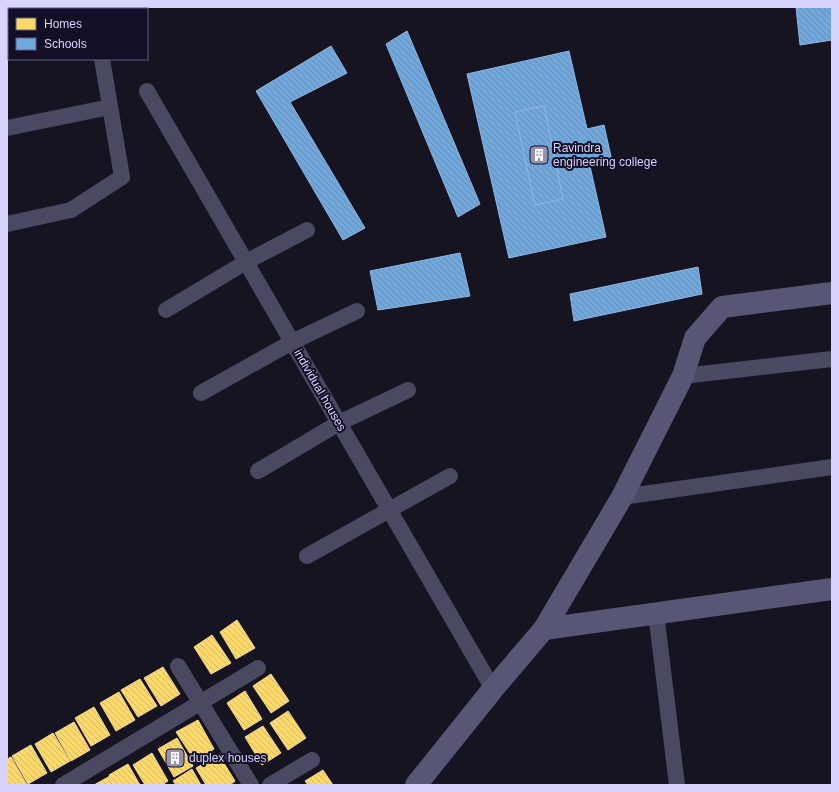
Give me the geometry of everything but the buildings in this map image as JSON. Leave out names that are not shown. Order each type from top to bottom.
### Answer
[{"type":"street","points":[[7,224],[71,210],[122,177],[102,60]]},
{"type":"street","name":"individual houses","points":[[147,91],[493,689]]},
{"type":"street","points":[[7,128],[110,107]]},
{"type":"street","points":[[166,310],[246,262],[307,230]]},
{"type":"street","points":[[416,785],[544,628],[622,497],[683,376],[695,338],[722,307],[832,293]]},
{"type":"street","points":[[201,394],[292,342],[357,311]]},
{"type":"street","points":[[683,376],[832,360]]},
{"type":"street","points":[[258,471],[339,423],[408,390]]},
{"type":"street","points":[[622,497],[832,467]]},
{"type":"street","points":[[307,556],[450,476]]},
{"type":"street","points":[[544,628],[832,589]]},
{"type":"street","points":[[656,613],[677,785]]},
{"type":"street","points":[[178,666],[251,785]]},
{"type":"street","points":[[63,785],[258,668]]},
{"type":"street","points":[[270,785],[312,760]]},
{"type":"place","name":"Ravindra engineering college","points":[[539,155]]},
{"type":"place","name":"duplex houses","points":[[175,758]]}]
